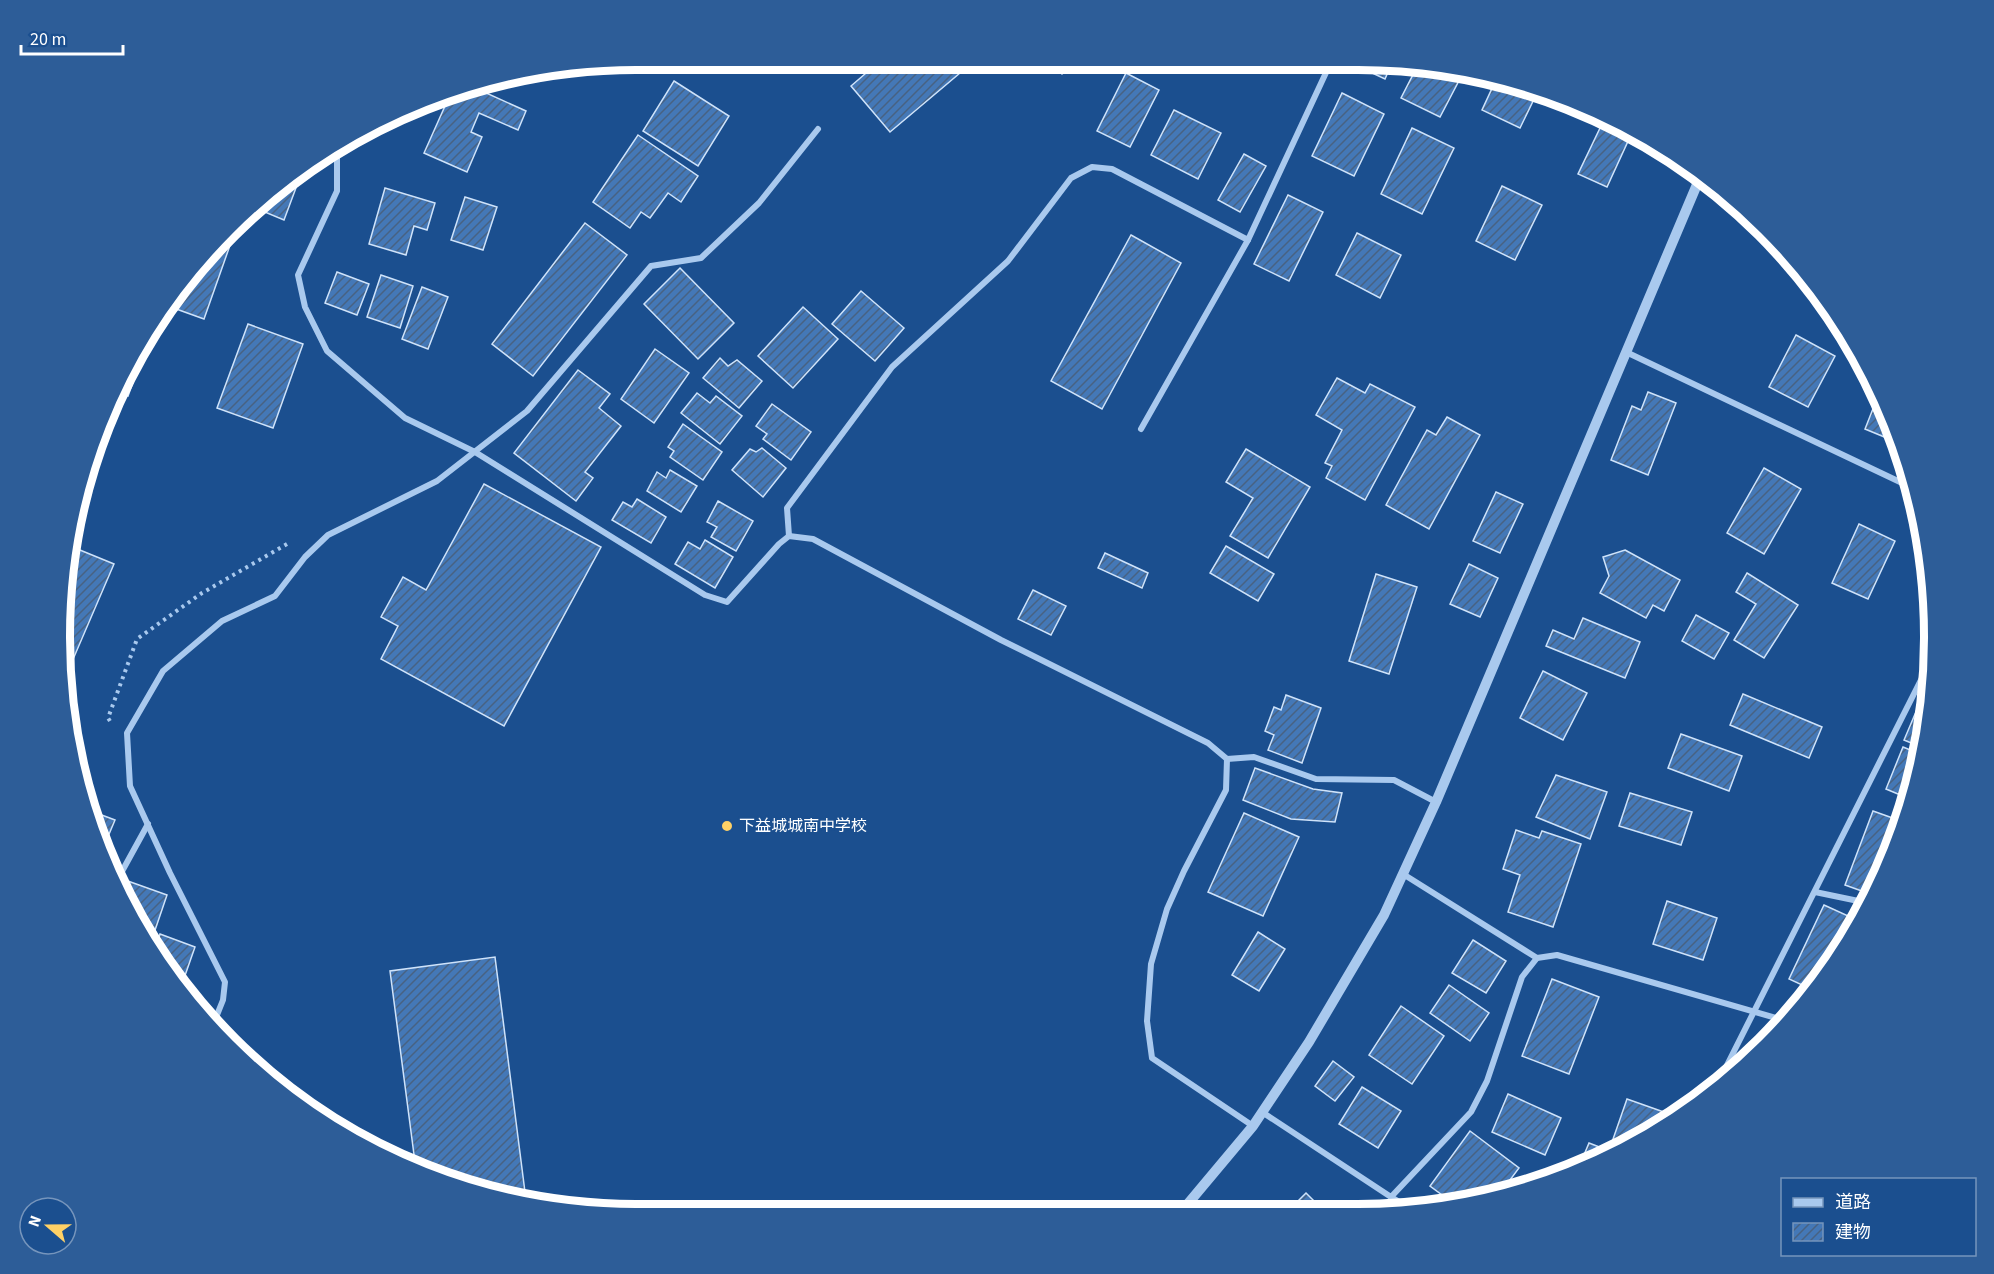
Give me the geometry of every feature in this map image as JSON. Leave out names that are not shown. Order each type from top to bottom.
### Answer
[{"type":"street","points":[[1141,429],[1248,240],[1327,70]]},
{"type":"street","points":[[216,1017],[223,1000],[225,982],[130,786],[127,733],[163,671],[222,621],[275,596],[305,557],[328,535],[437,481],[527,411],[651,266],[701,258],[759,203],[818,129]]},
{"type":"street","points":[[337,157],[337,191],[298,275],[305,307],[327,351],[405,418],[475,452],[705,595],[728,602],[789,536],[813,539],[1001,640],[1208,743],[1227,759],[1254,757],[1316,779],[1394,780],[1436,802]]},
{"type":"street","points":[[789,536],[787,508],[892,367],[1008,261],[1071,178],[1092,167],[1112,169],[1248,240]]},
{"type":"street","points":[[1188,1204],[1254,1126],[1309,1042],[1384,915],[1436,802],[1697,184]]},
{"type":"street","points":[[1626,352],[1902,482]]},
{"type":"street","points":[[1728,1066],[1922,679]]},
{"type":"street","points":[[1227,759],[1226,790],[1167,909],[1151,964],[1147,1021],[1152,1058],[1254,1126]]},
{"type":"street","points":[[122,872],[148,824]]},
{"type":"street","points":[[1403,874],[1538,958],[1557,955],[1776,1018]]},
{"type":"street","points":[[1815,892],[1858,901]]},
{"type":"street","points":[[1391,1197],[1471,1112],[1487,1081],[1522,977],[1538,958]]},
{"type":"street","points":[[1262,1112],[1399,1202]]},
{"type":"path","points":[[113,729],[108,718],[137,639],[202,593],[293,540]]},
{"type":"building","points":[[870,70],[964,70],[890,132],[851,86]]},
{"type":"building","points":[[1367,71],[1388,72],[1385,79]]},
{"type":"building","points":[[1126,73],[1159,90],[1130,147],[1097,131]]},
{"type":"building","points":[[1414,74],[1460,80],[1440,117],[1401,98]]},
{"type":"building","points":[[674,81],[729,116],[698,166],[643,131]]},
{"type":"building","points":[[1493,87],[1534,99],[1520,128],[1482,110]]},
{"type":"building","points":[[484,92],[526,111],[518,130],[479,113],[471,132],[482,137],[467,172],[424,153],[446,104]]},
{"type":"building","points":[[1342,93],[1384,114],[1354,176],[1312,156]]},
{"type":"building","points":[[1174,110],[1221,133],[1198,179],[1151,155]]},
{"type":"building","points":[[1601,126],[1629,140],[1607,187],[1578,174]]},
{"type":"building","points":[[1412,128],[1454,148],[1422,214],[1381,194]]},
{"type":"building","points":[[638,135],[698,176],[681,202],[668,193],[650,218],[641,212],[630,228],[593,202]]},
{"type":"building","points":[[1244,154],[1266,166],[1240,212],[1218,200]]},
{"type":"building","points":[[297,184],[284,220],[263,211]]},
{"type":"building","points":[[1502,186],[1542,205],[1515,260],[1476,241]]},
{"type":"building","points":[[385,188],[435,203],[427,230],[414,226],[406,255],[369,244]]},
{"type":"building","points":[[1288,195],[1323,212],[1289,281],[1254,264]]},
{"type":"building","points":[[465,197],[497,207],[483,250],[451,240]]},
{"type":"building","points":[[585,223],[627,255],[533,376],[492,344]]},
{"type":"building","points":[[1357,233],[1401,255],[1380,298],[1336,275]]},
{"type":"building","points":[[1131,235],[1181,263],[1102,409],[1051,381]]},
{"type":"building","points":[[232,241],[204,319],[176,309]]},
{"type":"building","points":[[680,268],[734,323],[698,359],[644,304]]},
{"type":"building","points":[[337,272],[369,284],[357,315],[325,303]]},
{"type":"building","points":[[381,275],[413,286],[400,328],[367,317]]},
{"type":"building","points":[[422,287],[448,297],[428,349],[402,339]]},
{"type":"building","points":[[861,291],[904,328],[875,361],[832,324]]},
{"type":"building","points":[[803,307],[838,339],[793,388],[758,356]]},
{"type":"building","points":[[248,324],[303,344],[273,428],[217,408]]},
{"type":"building","points":[[1796,335],[1835,356],[1808,407],[1769,387]]},
{"type":"building","points":[[655,349],[689,373],[654,423],[621,399]]},
{"type":"building","points":[[720,358],[728,366],[737,360],[762,381],[739,408],[703,378]]},
{"type":"building","points":[[137,370],[128,396],[125,395]]},
{"type":"building","points":[[578,370],[610,394],[599,408],[621,426],[585,472],[593,478],[576,501],[514,453]]},
{"type":"building","points":[[1337,378],[1365,393],[1370,384],[1415,407],[1365,500],[1326,478],[1332,466],[1325,463],[1342,430],[1316,415]]},
{"type":"building","points":[[1648,392],[1676,403],[1648,475],[1611,460],[1632,406],[1641,410]]},
{"type":"building","points":[[697,393],[710,403],[716,396],[742,416],[720,444],[681,413]]},
{"type":"building","points":[[772,404],[811,432],[791,460],[763,439],[767,434],[756,426]]},
{"type":"building","points":[[1874,406],[1887,438],[1865,429]]},
{"type":"building","points":[[1447,417],[1480,435],[1429,529],[1386,505],[1427,430],[1436,435]]},
{"type":"building","points":[[683,424],[722,452],[703,480],[670,457],[674,451],[668,447]]},
{"type":"building","points":[[762,448],[786,468],[763,497],[732,470],[750,449],[756,452]]},
{"type":"building","points":[[1246,449],[1310,487],[1268,558],[1230,536],[1253,498],[1226,482]]},
{"type":"building","points":[[1764,468],[1801,489],[1764,554],[1727,533]]},
{"type":"building","points":[[670,470],[697,486],[681,512],[647,491],[657,472],[666,478]]},
{"type":"building","points":[[484,484],[601,547],[504,726],[381,659],[398,626],[381,617],[403,577],[426,590]]},
{"type":"building","points":[[1496,492],[1523,504],[1500,553],[1473,541]]},
{"type":"building","points":[[637,499],[666,517],[651,543],[612,520],[623,502],[632,507]]},
{"type":"building","points":[[718,501],[753,521],[736,551],[711,537],[717,527],[707,522]]},
{"type":"building","points":[[1859,524],[1895,541],[1868,599],[1832,583]]},
{"type":"building","points":[[705,540],[733,557],[715,588],[675,564],[688,542],[700,549]]},
{"type":"building","points":[[1226,546],[1274,574],[1258,601],[1210,573]]},
{"type":"building","points":[[77,549],[114,564],[71,663],[70,637]]},
{"type":"building","points":[[1625,550],[1680,580],[1664,611],[1653,605],[1646,618],[1600,593],[1609,576],[1603,557]]},
{"type":"building","points":[[1105,553],[1148,573],[1142,588],[1098,568]]},
{"type":"building","points":[[1469,564],[1498,578],[1480,617],[1450,604]]},
{"type":"building","points":[[1747,573],[1798,605],[1764,658],[1734,640],[1756,604],[1736,592]]},
{"type":"building","points":[[1376,574],[1417,587],[1389,674],[1349,661]]},
{"type":"building","points":[[1033,590],[1066,606],[1051,635],[1018,619]]},
{"type":"building","points":[[1696,615],[1729,633],[1714,659],[1682,641]]},
{"type":"building","points":[[1583,618],[1640,642],[1625,678],[1546,646],[1553,630],[1574,639]]},
{"type":"building","points":[[1543,671],[1587,693],[1563,740],[1520,718]]},
{"type":"building","points":[[1743,694],[1822,727],[1809,758],[1730,725]]},
{"type":"building","points":[[1286,695],[1321,708],[1302,763],[1268,750],[1274,735],[1265,731],[1274,707],[1281,710]]},
{"type":"building","points":[[1920,703],[1914,744],[1904,740]]},
{"type":"building","points":[[1681,734],[1742,756],[1729,791],[1668,768]]},
{"type":"building","points":[[1903,747],[1912,751],[1901,795],[1886,789]]},
{"type":"building","points":[[1255,768],[1313,789],[1342,793],[1335,822],[1291,819],[1243,800]]},
{"type":"building","points":[[1556,775],[1607,792],[1590,839],[1536,817]]},
{"type":"building","points":[[1630,793],[1692,812],[1681,845],[1619,826]]},
{"type":"building","points":[[1873,811],[1893,818],[1863,891],[1845,885]]},
{"type":"building","points":[[1244,813],[1299,837],[1263,916],[1208,892]]},
{"type":"building","points":[[99,814],[115,820],[108,837]]},
{"type":"building","points":[[1516,830],[1539,838],[1542,831],[1581,844],[1553,927],[1508,912],[1520,875],[1503,869]]},
{"type":"building","points":[[126,880],[167,895],[154,933]]},
{"type":"building","points":[[1667,901],[1717,918],[1703,960],[1653,944]]},
{"type":"building","points":[[1824,905],[1850,917],[1803,986],[1789,979]]},
{"type":"building","points":[[1258,932],[1285,949],[1259,991],[1232,975]]},
{"type":"building","points":[[160,934],[195,947],[184,977],[166,952],[158,939]]},
{"type":"building","points":[[1473,940],[1506,961],[1486,993],[1452,973]]},
{"type":"building","points":[[495,957],[525,1193],[455,1173],[414,1158],[390,971]]},
{"type":"building","points":[[1552,979],[1599,997],[1569,1074],[1522,1056]]},
{"type":"building","points":[[1449,985],[1489,1013],[1470,1041],[1430,1013]]},
{"type":"building","points":[[1401,1006],[1444,1036],[1412,1084],[1369,1055]]},
{"type":"building","points":[[1333,1061],[1354,1077],[1335,1101],[1315,1086]]},
{"type":"building","points":[[1362,1087],[1401,1111],[1378,1148],[1339,1124]]},
{"type":"building","points":[[1508,1094],[1561,1118],[1545,1155],[1492,1132]]},
{"type":"building","points":[[1627,1099],[1665,1112],[1640,1128],[1612,1142]]},
{"type":"building","points":[[1470,1131],[1519,1168],[1508,1183],[1468,1193],[1445,1197],[1430,1186]]},
{"type":"building","points":[[1589,1143],[1602,1148],[1584,1156]]},
{"type":"building","points":[[1306,1193],[1317,1204],[1295,1204]]},
{"type":"place","name":"下益城城南中学校","points":[[727,826]]}]
